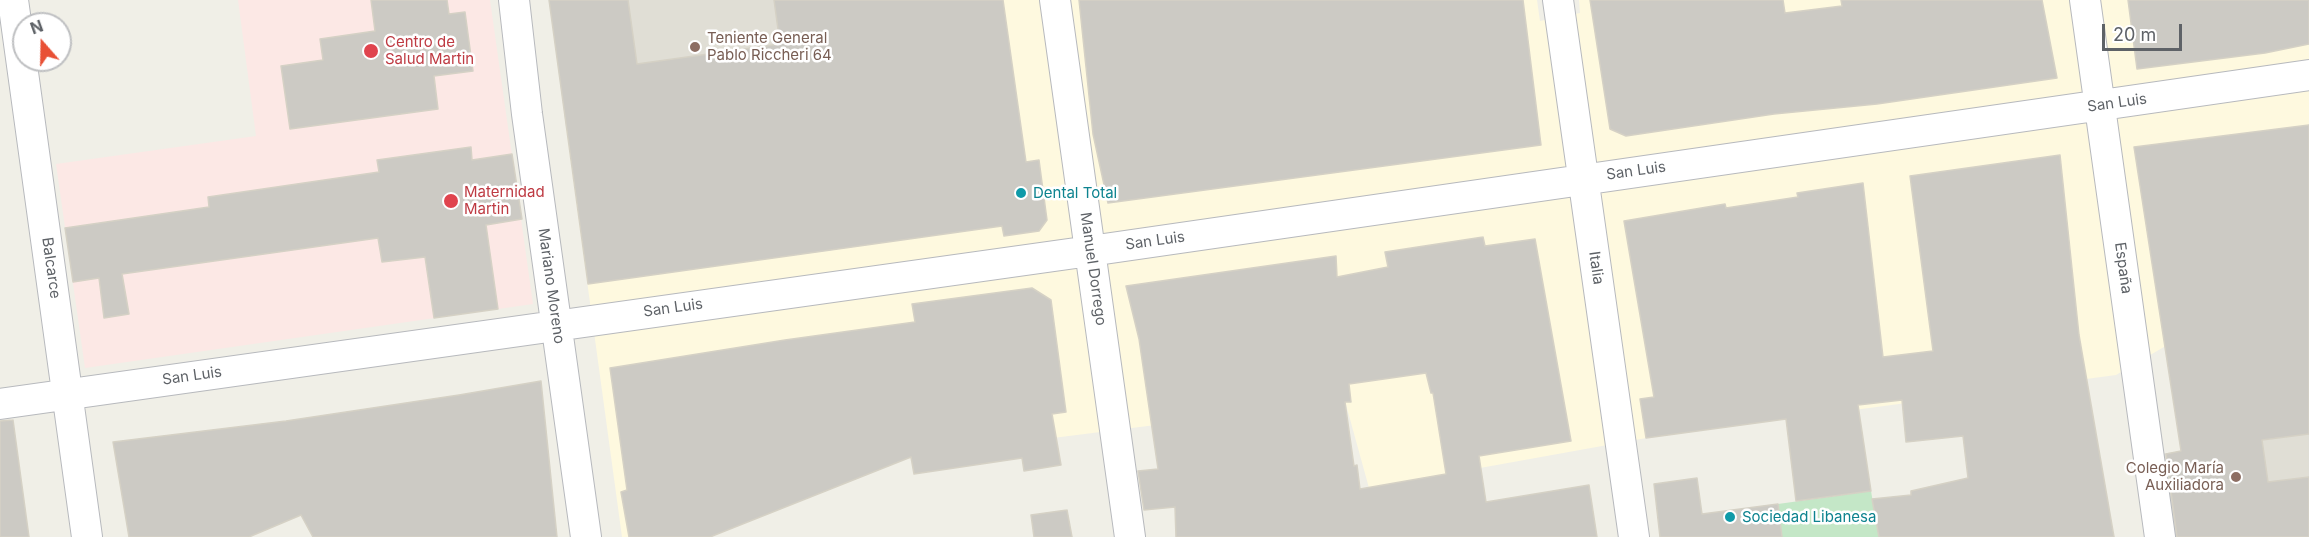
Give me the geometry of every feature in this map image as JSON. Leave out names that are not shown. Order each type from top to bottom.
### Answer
[{"type":"street","name":"Balcarce","points":[[13,0],[87,537]]},
{"type":"street","name":"Mariano Moreno","points":[[514,0],[527,114],[586,537]]},
{"type":"street","name":"Manuel Dorrego","points":[[1055,0],[1130,537]]},
{"type":"street","name":"Italia","points":[[1558,0],[1634,537]]},
{"type":"street","name":"España","points":[[2085,0],[2160,537]]},
{"type":"street","name":"San Luis","points":[[0,404],[1090,251],[2309,75]]},
{"type":"shaded area","points":[[238,0],[490,0],[533,304],[85,368],[56,164],[256,136]]},
{"type":"shaded area","name":"Teniente General Pablo Riccheri 64","points":[[588,0],[829,0],[841,88],[566,127],[550,6]]},
{"type":"shaded area","points":[[838,0],[1537,0],[1540,21],[1580,13],[1579,0],[2309,0],[2309,304],[2181,337],[2116,375],[1652,437],[1369,488],[1345,401],[911,456],[700,537],[622,537],[566,127],[769,108],[791,256],[868,245]]},
{"type":"shaded area","name":"Colegio María Auxiliadora","points":[[2309,434],[2309,537],[2171,537],[2160,454]]},
{"type":"green space","points":[[1871,491],[1879,537],[1782,537],[1778,504]]},
{"type":"building","points":[[371,0],[447,0],[449,14],[465,12],[473,71],[434,76],[438,109],[290,129],[281,66],[323,60],[320,39],[375,31]]},
{"type":"building","points":[[549,0],[628,0],[637,64],[780,44],[774,0],[1003,0],[1026,162],[1039,160],[1047,220],[1039,231],[1004,236],[1002,226],[588,284]]},
{"type":"building","points":[[1079,0],[1523,0],[1541,145],[1108,203],[1093,134]]},
{"type":"building","points":[[1590,0],[1783,0],[1785,13],[1842,6],[1841,0],[2042,0],[2057,78],[1877,104],[1774,114],[1626,136],[1610,129]]},
{"type":"building","points":[[2128,0],[2309,0],[2309,44],[2265,53],[2137,69]]},
{"type":"building","points":[[2309,125],[2309,434],[2262,440],[2268,482],[2309,477],[2309,537],[2177,537],[2166,454],[2181,451],[2134,147]]},
{"type":"building","points":[[471,147],[472,160],[512,154],[522,219],[486,225],[498,309],[434,318],[425,257],[382,262],[378,238],[122,274],[129,314],[104,318],[99,278],[73,282],[65,228],[209,207],[208,197],[379,172],[377,160]]},
{"type":"building","points":[[2060,155],[2079,335],[2114,537],[1879,537],[1872,499],[1911,495],[1911,491],[1968,478],[1963,436],[1906,442],[1902,400],[1858,405],[1871,491],[1796,501],[1786,419],[1646,438],[1640,399],[1654,397],[1624,221],[1725,204],[1726,208],[1798,197],[1797,193],[1863,183],[1883,357],[1933,351],[1910,176]]},
{"type":"building","points":[[1483,237],[1485,246],[1535,239],[1571,441],[1479,456],[1486,502],[1589,485],[1597,537],[1176,537],[1175,507],[1144,510],[1138,471],[1158,469],[1139,339],[1126,286],[1336,256],[1337,277],[1388,267],[1385,252]],"holes":[[[1426,373],[1431,393],[1433,393],[1446,474],[1360,489],[1357,465],[1354,466],[1345,402],[1351,402],[1349,384]]]},
{"type":"building","points":[[1032,288],[1051,300],[1066,412],[1052,414],[1061,465],[1024,471],[1022,458],[914,474],[911,457],[710,537],[629,537],[621,492],[627,490],[610,368],[915,322],[912,304]]},
{"type":"building","points":[[541,381],[557,537],[313,537],[301,515],[249,537],[129,537],[113,442],[286,421]]},
{"type":"building","points":[[13,420],[29,537],[0,537],[0,421]]},
{"type":"building","name":"Sociedad Libanesa","points":[[1697,478],[1702,514],[1778,504],[1782,537],[1660,537],[1654,484]]},
{"type":"building","points":[[1067,510],[1072,537],[1034,537],[1031,515]]},
{"type":"place","name":"Teniente General Pablo Riccheri 64","points":[[695,47]]},
{"type":"place","name":"Centro de Salud Martin","points":[[371,51]]},
{"type":"place","name":"Dental Total","points":[[1021,193]]},
{"type":"place","name":"Maternidad Martin","points":[[451,201]]},
{"type":"place","name":"Colegio María Auxiliadora","points":[[2236,477]]},
{"type":"place","name":"Sociedad Libanesa","points":[[1730,517]]}]
